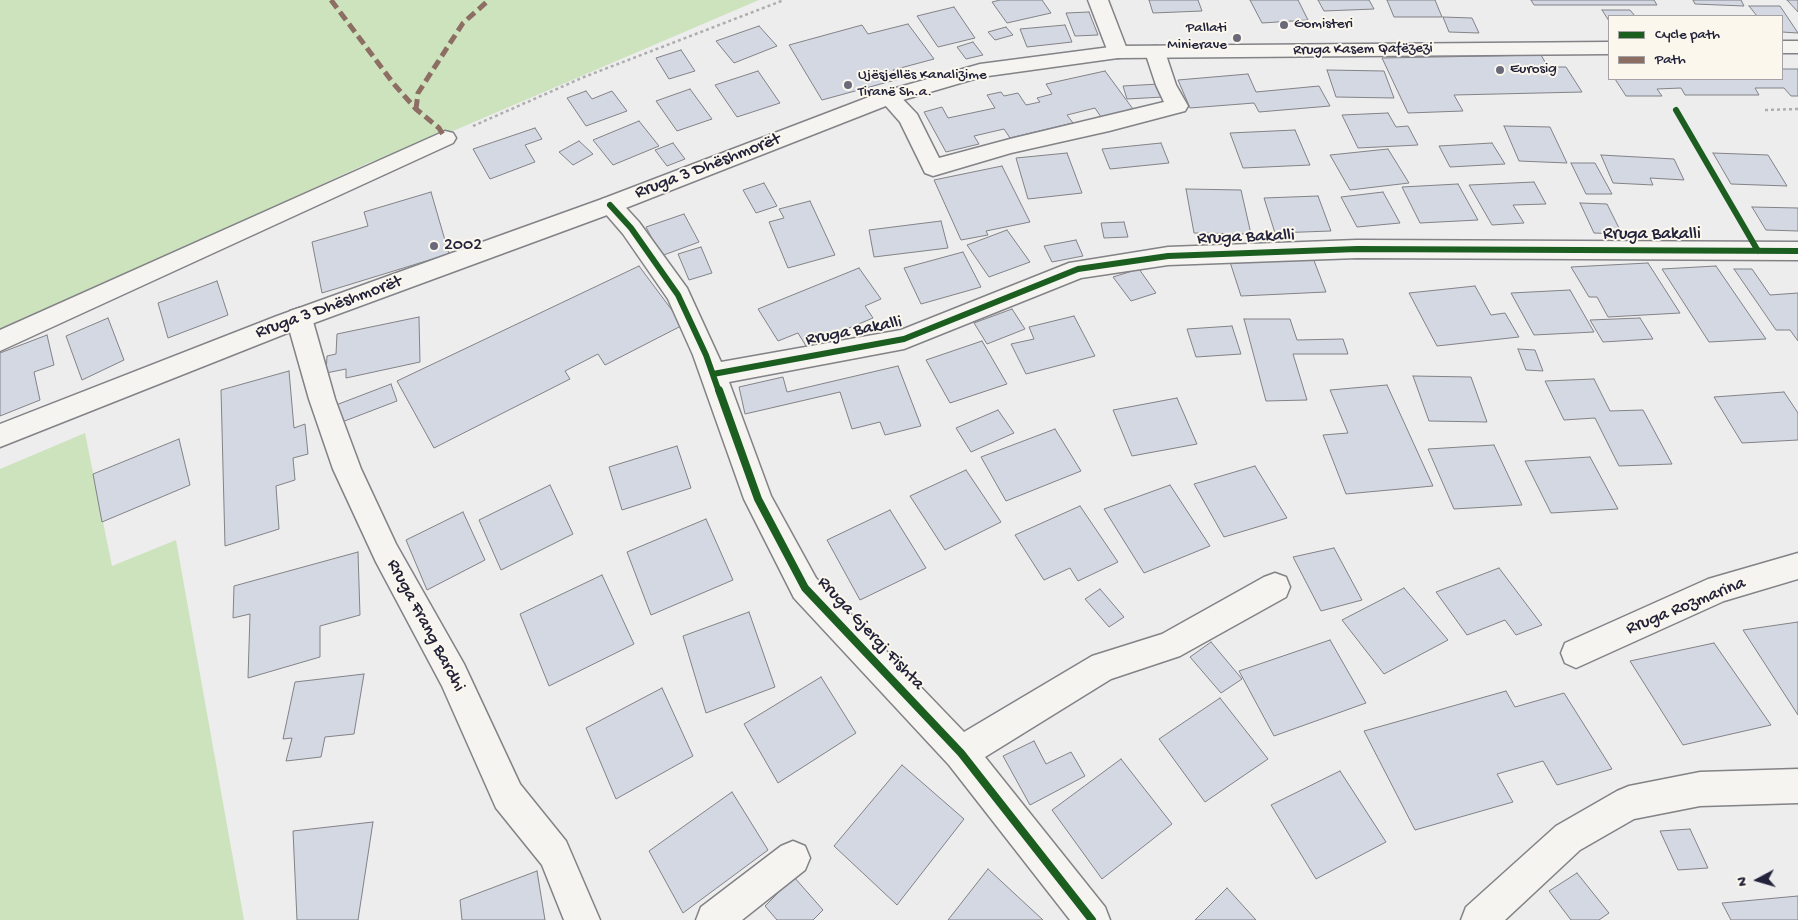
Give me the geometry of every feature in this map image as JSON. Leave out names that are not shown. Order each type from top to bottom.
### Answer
[{"type":"street","points":[[1098,0],[1118,52]]},
{"type":"street","points":[[1783,47],[1798,47]]},
{"type":"street","name":"Rruga Kasem Qafëzezi","points":[[1118,52],[1608,48]]},
{"type":"street","name":"Rruga 3 Dhëshmorët","points":[[0,436],[300,318],[610,205],[889,97],[980,71],[1118,52]]},
{"type":"street","points":[[889,97],[909,119],[933,168],[1010,146],[1109,124],[1177,106],[1166,85],[1155,52]]},
{"type":"street","points":[[0,341],[445,138]]},
{"type":"street","name":"Rruga Gjergj Fishta","points":[[610,205],[631,228],[678,295],[713,374],[758,499],[805,588],[961,753],[1092,920]]},
{"type":"street","name":"Rruga Bakalli","points":[[713,374],[904,339],[1078,269],[1168,256],[1357,249],[1798,251]]},
{"type":"street","name":"Rruga Frang Bardhi","points":[[300,318],[322,400],[347,469],[378,536],[452,675],[508,796],[554,853],[582,920]]},
{"type":"street","name":"Rruga Rozmarina","points":[[1576,653],[1719,589],[1798,566]]},
{"type":"street","points":[[961,753],[1021,714],[1103,667],[1169,646],[1274,587]]},
{"type":"street","points":[[1479,920],[1568,838],[1629,803],[1700,789],[1798,786]]},
{"type":"street","points":[[714,920],[793,858]]},
{"type":"path","points":[[445,138],[584,77],[784,0]]},
{"type":"path","points":[[1765,110],[1798,109]]},
{"type":"path","points":[[1676,110],[1758,251]]},
{"type":"green space","points":[[0,0],[759,0],[425,143],[368,163],[0,334]]},
{"type":"green space","points":[[85,433],[112,566],[176,540],[244,920],[0,920],[0,469]]},
{"type":"building","points":[[1000,0],[1042,0],[1051,13],[1007,23],[992,2]]},
{"type":"building","points":[[1149,0],[1198,0],[1202,11],[1153,13]]},
{"type":"building","points":[[1250,0],[1298,0],[1308,20],[1262,23]]},
{"type":"building","points":[[1318,0],[1369,0],[1374,9],[1324,11]]},
{"type":"building","points":[[1387,0],[1435,0],[1442,17],[1394,17]]},
{"type":"building","points":[[1531,0],[1654,0],[1657,5],[1534,5]]},
{"type":"building","points":[[1693,0],[1741,0],[1744,6],[1695,4]]},
{"type":"building","points":[[1787,0],[1798,0],[1798,12]]},
{"type":"building","points":[[1749,6],[1780,6],[1798,33],[1783,32],[1783,15],[1756,15]]},
{"type":"building","points":[[954,7],[975,38],[938,47],[917,16]]},
{"type":"building","points":[[1602,10],[1630,10],[1634,15],[1608,15],[1608,19]]},
{"type":"building","points":[[1089,12],[1098,35],[1075,36],[1066,13]]},
{"type":"building","points":[[1443,17],[1472,18],[1479,33],[1449,32]]},
{"type":"building","points":[[908,24],[934,59],[893,70],[899,79],[822,100],[789,45],[862,25],[868,34]]},
{"type":"building","points":[[1065,25],[1072,42],[1027,47],[1020,29]]},
{"type":"building","points":[[759,26],[777,46],[734,63],[716,41]]},
{"type":"building","points":[[1006,27],[1013,35],[995,40],[988,32]]},
{"type":"building","points":[[973,42],[983,55],[966,59],[957,47]]},
{"type":"building","points":[[681,50],[695,71],[669,79],[656,58]]},
{"type":"building","points":[[1541,55],[1548,67],[1566,67],[1582,92],[1454,95],[1463,111],[1408,113],[1382,58]]},
{"type":"building","points":[[1783,69],[1798,69],[1798,96],[1791,96],[1784,88],[1755,88],[1759,95],[1685,95],[1681,88],[1657,89],[1662,96],[1626,96],[1616,80],[1783,80]]},
{"type":"building","points":[[1327,70],[1384,71],[1394,98],[1336,97]]},
{"type":"building","points":[[758,71],[780,103],[737,117],[715,85]]},
{"type":"building","points":[[1105,71],[1133,109],[1101,117],[1095,108],[1067,115],[1073,123],[1010,138],[1004,129],[974,136],[979,144],[946,152],[924,112],[942,107],[948,118],[995,108],[987,95],[1001,92],[1004,96],[1018,93],[1026,105],[1040,102],[1037,98],[1052,94],[1046,84]]},
{"type":"building","points":[[1248,74],[1256,92],[1319,86],[1330,106],[1259,112],[1254,103],[1190,108],[1178,80]]},
{"type":"building","points":[[1159,84],[1163,97],[1127,99],[1123,86]]},
{"type":"building","points":[[690,89],[712,119],[677,131],[656,101]]},
{"type":"building","points":[[586,91],[592,99],[612,91],[627,111],[586,126],[567,98]]},
{"type":"building","points":[[1388,113],[1396,127],[1408,126],[1418,145],[1358,148],[1342,115]]},
{"type":"building","points":[[639,121],[659,146],[613,165],[593,140]]},
{"type":"building","points":[[1504,126],[1550,127],[1567,163],[1519,161]]},
{"type":"building","points":[[535,128],[542,139],[525,145],[535,162],[490,179],[473,149]]},
{"type":"building","points":[[1295,130],[1310,165],[1243,168],[1230,133]]},
{"type":"building","points":[[579,141],[593,154],[573,165],[559,152]]},
{"type":"building","points":[[673,143],[685,159],[667,166],[655,150]]},
{"type":"building","points":[[1161,143],[1169,163],[1110,169],[1102,149]]},
{"type":"building","points":[[1492,143],[1505,164],[1450,167],[1439,146]]},
{"type":"building","points":[[1388,149],[1409,183],[1350,190],[1330,155]]},
{"type":"building","points":[[1067,153],[1082,193],[1028,199],[1016,158]]},
{"type":"building","points":[[1713,153],[1768,155],[1787,186],[1731,184]]},
{"type":"building","points":[[1601,155],[1674,159],[1684,180],[1650,178],[1653,185],[1613,183]]},
{"type":"building","points":[[1571,163],[1595,163],[1612,194],[1586,194]]},
{"type":"building","points":[[1002,166],[1030,222],[986,231],[988,235],[961,240],[934,180]]},
{"type":"building","points":[[1534,182],[1546,204],[1513,205],[1524,223],[1492,225],[1469,185]]},
{"type":"building","points":[[764,183],[777,206],[756,213],[743,190]]},
{"type":"building","points":[[1458,184],[1478,220],[1420,223],[1402,187]]},
{"type":"building","points":[[1186,189],[1241,190],[1251,234],[1194,233]]},
{"type":"building","points":[[431,192],[449,254],[322,293],[312,242],[368,226],[364,212]]},
{"type":"building","points":[[1383,192],[1400,223],[1357,227],[1341,197]]},
{"type":"building","points":[[1318,196],[1331,231],[1275,233],[1264,198]]},
{"type":"building","points":[[810,201],[835,255],[788,268],[769,222],[784,218],[779,209]]},
{"type":"building","points":[[1580,203],[1607,204],[1622,234],[1594,233]]},
{"type":"building","points":[[1752,207],[1798,208],[1798,231],[1766,230]]},
{"type":"building","points":[[684,214],[699,242],[661,256],[646,227]]},
{"type":"building","points":[[941,221],[948,248],[874,257],[869,230]]},
{"type":"building","points":[[1124,222],[1128,237],[1104,238],[1101,223]]},
{"type":"building","points":[[1007,230],[1030,262],[989,277],[967,245]]},
{"type":"building","points":[[1076,240],[1083,256],[1052,262],[1044,246]]},
{"type":"building","points":[[701,247],[712,273],[689,280],[678,254]]},
{"type":"building","points":[[963,252],[981,287],[921,304],[904,268]]},
{"type":"building","points":[[1313,258],[1326,292],[1241,296],[1230,262]]},
{"type":"building","points":[[1648,263],[1680,313],[1608,317],[1597,297],[1589,297],[1571,267]]},
{"type":"building","points":[[639,266],[683,325],[605,365],[598,354],[565,371],[570,379],[434,448],[397,381]]},
{"type":"building","points":[[1716,266],[1766,339],[1709,342],[1662,269]]},
{"type":"building","points":[[859,268],[881,299],[865,306],[873,318],[806,346],[798,333],[778,341],[758,309]]},
{"type":"building","points":[[1139,269],[1156,293],[1131,301],[1113,277]]},
{"type":"building","points":[[1734,269],[1752,269],[1770,295],[1798,293],[1798,341],[1790,330],[1776,330]]},
{"type":"building","points":[[217,281],[228,315],[168,338],[158,303]]},
{"type":"building","points":[[1475,286],[1491,315],[1505,313],[1519,337],[1437,346],[1409,293]]},
{"type":"building","points":[[1570,290],[1594,332],[1534,335],[1511,293]]},
{"type":"building","points":[[1012,309],[1025,329],[987,344],[974,323]]},
{"type":"building","points":[[1074,316],[1095,356],[1026,374],[1011,344],[1034,339],[1029,327]]},
{"type":"building","points":[[419,317],[420,362],[346,378],[346,369],[326,373],[327,356],[336,354],[337,334]]},
{"type":"building","points":[[108,318],[124,360],[82,380],[66,336]]},
{"type":"building","points":[[1640,318],[1653,339],[1603,342],[1590,320]]},
{"type":"building","points":[[1244,319],[1290,319],[1297,340],[1343,339],[1348,354],[1293,354],[1307,400],[1266,401]]},
{"type":"building","points":[[1232,326],[1241,354],[1196,357],[1187,329]]},
{"type":"building","points":[[47,335],[54,365],[34,372],[40,400],[0,416],[0,353]]},
{"type":"building","points":[[982,341],[1007,384],[950,403],[926,360]]},
{"type":"building","points":[[1518,349],[1535,350],[1543,371],[1526,370]]},
{"type":"building","points":[[898,366],[921,426],[885,435],[880,422],[852,429],[840,392],[745,414],[739,387],[783,377],[787,392]]},
{"type":"building","points":[[289,371],[294,428],[305,424],[308,454],[293,458],[295,480],[276,486],[279,529],[225,546],[221,390]]},
{"type":"building","points":[[1413,376],[1471,377],[1487,422],[1429,421]]},
{"type":"building","points":[[1594,379],[1610,411],[1643,410],[1672,464],[1619,466],[1595,418],[1564,420],[1545,381]]},
{"type":"building","points":[[391,384],[397,401],[342,422],[336,405]]},
{"type":"building","points":[[1387,385],[1433,486],[1346,494],[1323,435],[1348,433],[1330,390]]},
{"type":"building","points":[[1784,392],[1798,413],[1798,440],[1742,443],[1714,397]]},
{"type":"building","points":[[1177,398],[1197,444],[1132,456],[1113,410]]},
{"type":"building","points":[[998,410],[1014,433],[971,452],[956,428]]},
{"type":"building","points":[[1055,429],[1081,471],[1006,501],[981,457]]},
{"type":"building","points":[[179,439],[190,485],[102,522],[93,474]]},
{"type":"building","points":[[1494,445],[1522,505],[1454,509],[1428,449]]},
{"type":"building","points":[[677,446],[691,488],[622,510],[609,467]]},
{"type":"building","points":[[1590,457],[1618,509],[1551,513],[1525,461]]},
{"type":"building","points":[[1255,466],[1287,518],[1224,537],[1194,484]]},
{"type":"building","points":[[966,470],[1001,522],[945,550],[910,496]]},
{"type":"building","points":[[550,485],[573,534],[501,570],[479,520]]},
{"type":"building","points":[[1170,485],[1210,546],[1144,573],[1104,509]]},
{"type":"building","points":[[1080,506],[1118,562],[1078,581],[1070,568],[1044,580],[1015,535]]},
{"type":"building","points":[[890,510],[926,568],[860,600],[827,540]]},
{"type":"building","points":[[463,512],[485,560],[427,590],[406,540]]},
{"type":"building","points":[[706,519],[733,580],[651,615],[627,552]]},
{"type":"building","points":[[1334,548],[1362,600],[1321,611],[1293,557]]},
{"type":"building","points":[[358,552],[360,615],[320,626],[320,657],[248,678],[250,614],[233,618],[234,586]]},
{"type":"building","points":[[1499,568],[1542,625],[1516,635],[1505,620],[1467,635],[1436,592]]},
{"type":"building","points":[[602,575],[634,644],[549,686],[520,614]]},
{"type":"building","points":[[1404,588],[1448,640],[1384,674],[1342,620]]},
{"type":"building","points":[[1100,589],[1124,617],[1109,627],[1085,599]]},
{"type":"building","points":[[749,612],[775,687],[706,713],[683,636]]},
{"type":"building","points":[[1798,622],[1798,715],[1743,630]]},
{"type":"building","points":[[1330,640],[1366,703],[1274,736],[1239,671]]},
{"type":"building","points":[[1211,642],[1242,679],[1221,693],[1190,657]]},
{"type":"building","points":[[1714,643],[1771,725],[1683,745],[1630,661]]},
{"type":"building","points":[[364,674],[354,734],[325,737],[321,757],[286,761],[292,738],[283,739],[295,682]]},
{"type":"building","points":[[821,677],[856,733],[778,783],[744,724]]},
{"type":"building","points":[[662,688],[693,756],[616,799],[586,728]]},
{"type":"building","points":[[1506,691],[1515,707],[1564,693],[1612,769],[1557,785],[1543,761],[1497,774],[1513,802],[1415,830],[1364,731]]},
{"type":"building","points":[[1220,698],[1268,759],[1205,802],[1159,739]]},
{"type":"building","points":[[1034,741],[1046,764],[1071,752],[1085,776],[1030,805],[1003,756]]},
{"type":"building","points":[[1121,759],[1172,824],[1102,879],[1052,810]]},
{"type":"building","points":[[902,765],[964,819],[897,905],[834,846]]},
{"type":"building","points":[[1340,771],[1386,842],[1316,879],[1271,805]]},
{"type":"building","points":[[732,792],[768,850],[683,913],[649,851]]},
{"type":"building","points":[[373,822],[358,920],[297,920],[293,831]]},
{"type":"building","points":[[1690,829],[1708,868],[1678,870],[1660,831]]},
{"type":"building","points":[[988,869],[1043,920],[948,920]]},
{"type":"building","points":[[537,871],[545,920],[462,920],[460,900]]},
{"type":"building","points":[[1577,873],[1609,913],[1599,920],[1571,920],[1549,891]]},
{"type":"building","points":[[794,877],[823,910],[813,920],[777,920],[765,906]]},
{"type":"building","points":[[1227,888],[1256,920],[1195,920]]},
{"type":"building","points":[[1798,896],[1798,920],[1731,920],[1722,903]]},
{"type":"marked path","points":[[331,0],[393,83],[416,109],[439,128],[445,138]]},
{"type":"marked path","points":[[416,109],[418,93],[463,23],[489,0]]},
{"type":"cycle path","points":[[1676,110],[1758,251]]},
{"type":"cycle path","points":[[610,205],[631,228],[678,295],[706,355],[758,499],[805,588],[961,753],[1092,920]]},
{"type":"cycle path","points":[[713,374],[904,339],[1078,269],[1168,256],[1357,249],[1798,251]]},
{"type":"place","name":"Gomisteri","points":[[1284,25]]},
{"type":"place","name":"Pallati Minierave","points":[[1237,38]]},
{"type":"place","name":"Eurosig","points":[[1500,70]]},
{"type":"place","name":"Ujësjellës Kanalizime Tiranë Sh.a.","points":[[848,85]]},
{"type":"place","name":"2002","points":[[434,246]]}]
